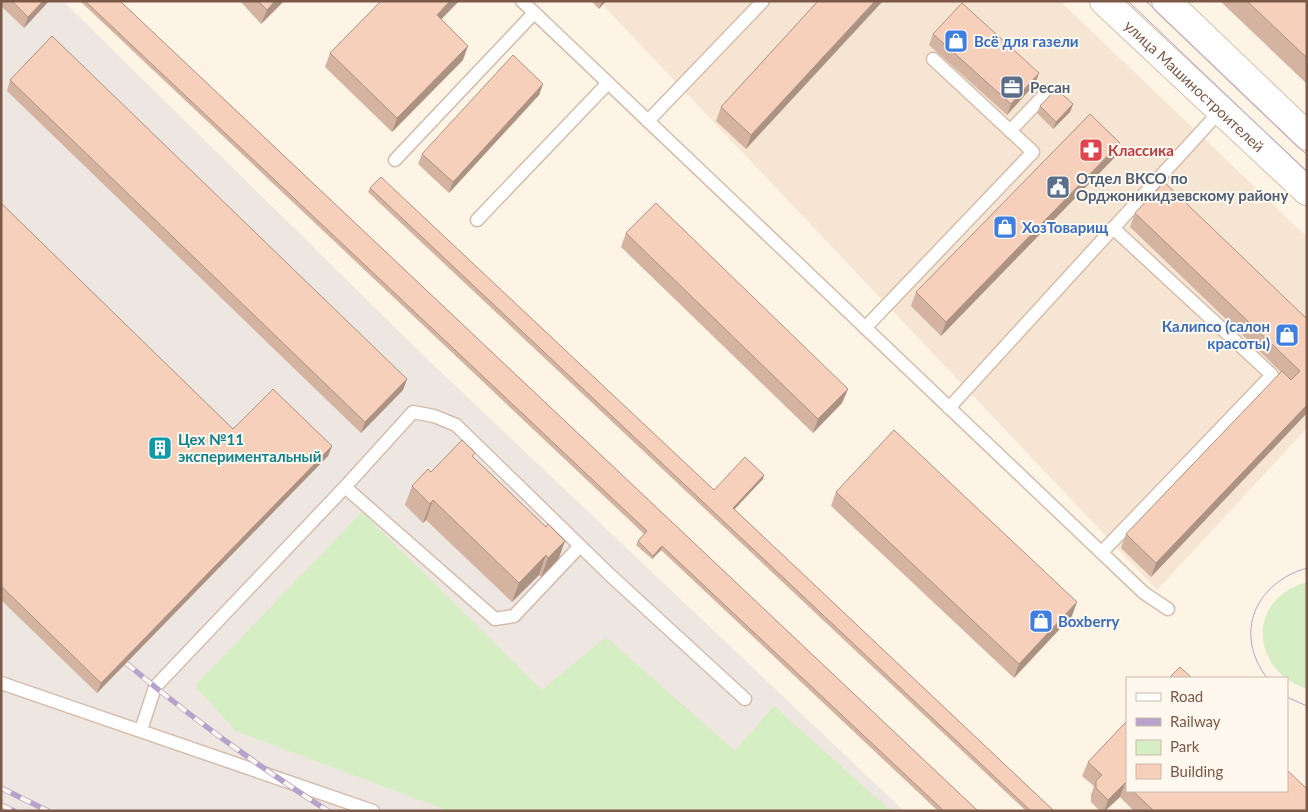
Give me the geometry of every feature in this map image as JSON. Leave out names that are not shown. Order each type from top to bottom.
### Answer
[{"type":"main road","name":"улица Машиностроителей","points":[[1104,1],[1307,192]]},
{"type":"main road","points":[[1166,1],[1307,136]]},
{"type":"lane","points":[[522,1],[1144,593],[1168,609]]},
{"type":"lane","points":[[648,121],[763,1]]},
{"type":"lane","points":[[395,160],[534,13]]},
{"type":"lane","points":[[865,328],[1032,152],[933,59]]},
{"type":"lane","points":[[477,220],[608,83]]},
{"type":"lane","points":[[1010,131],[1048,91]]},
{"type":"lane","points":[[949,408],[1220,110]]},
{"type":"lane","points":[[1102,552],[1272,374],[1113,228]]},
{"type":"lane","points":[[141,730],[155,687],[345,487],[413,412],[434,416],[456,425],[580,546],[745,699]]},
{"type":"lane","points":[[345,487],[495,619],[514,616],[580,546]]},
{"type":"lane","points":[[1,683],[373,811]]},
{"type":"shaded area","points":[[1,1],[63,1],[426,358],[904,811],[1,811]]},
{"type":"shaded area","points":[[599,1],[1060,1],[1307,237],[1307,428],[1157,590]]},
{"type":"green space","points":[[362,512],[542,690],[606,637],[735,751],[774,706],[891,811],[449,811],[236,731],[195,686]]},
{"type":"green space","points":[[1307,582],[1307,689],[1288,680],[1288,677],[1285,677],[1275,667],[1266,652],[1263,635],[1265,619],[1273,603],[1287,591]]},
{"type":"building","points":[[12,1],[43,1],[28,17]]},
{"type":"building","points":[[85,1],[120,1],[978,811],[944,811],[662,546],[653,556],[638,541],[647,531]]},
{"type":"building","points":[[258,1],[275,1],[267,10]]},
{"type":"building","points":[[381,1],[450,1],[437,15],[468,46],[397,118],[330,53]]},
{"type":"building","points":[[818,1],[875,1],[751,135],[721,107]]},
{"type":"building","points":[[1247,1],[1307,1],[1307,58]]},
{"type":"building","points":[[962,3],[1039,73],[1011,104],[933,34]]},
{"type":"building","name":"Цех №11 экспериментальный","points":[[52,36],[407,379],[365,422],[10,80]]},
{"type":"building","points":[[513,55],[543,84],[453,182],[422,154]]},
{"type":"building","points":[[1056,89],[1073,104],[1056,122],[1040,106]]},
{"type":"building","points":[[1090,114],[1120,143],[946,322],[916,292]]},
{"type":"building","points":[[381,177],[714,490],[745,457],[764,475],[733,508],[1054,811],[1031,811],[370,188]]},
{"type":"building","points":[[1164,182],[1307,319],[1307,405],[1156,563],[1126,534],[1282,371],[1291,380],[1300,371],[1135,213]]},
{"type":"building","name":"Цех №11 экспериментальный","points":[[1,203],[233,429],[273,389],[332,446],[101,683],[1,586]]},
{"type":"building","points":[[656,203],[848,389],[818,419],[626,233]]},
{"type":"building","points":[[894,430],[1077,602],[1019,664],[836,492]]},
{"type":"building","points":[[462,440],[475,453],[472,456],[546,527],[548,524],[565,541],[548,558],[546,555],[519,583],[433,500],[430,504],[412,486],[428,469],[431,472]]},
{"type":"building","points":[[1180,667],[1191,677],[1170,677]]},
{"type":"building","points":[[1126,722],[1126,784],[1108,800],[1096,788],[1096,781],[1102,775],[1088,762]]},
{"type":"building","points":[[1288,771],[1307,789],[1307,811],[1154,811],[1134,792],[1288,792]]},
{"type":"tram line","points":[[1128,1],[1307,172]]},
{"type":"tram line","points":[[1146,1],[1307,155]]},
{"type":"tram line","points":[[1266,677],[1257,661],[1252,644],[1251,627],[1255,612],[1263,598],[1274,585],[1289,575],[1307,568]]},
{"type":"tram line","points":[[1288,697],[1307,706]]},
{"type":"railway","points":[[126,663],[225,740],[328,811]]},
{"type":"railway","points":[[1,788],[48,811]]},
{"type":"railway","points":[[1,805],[14,811]]},
{"type":"place","name":"Всё для газели","points":[[956,41]]},
{"type":"place","name":"Ресан","points":[[1012,87]]},
{"type":"place","name":"Классика","points":[[1091,150]]},
{"type":"place","name":"Отдел ВКСО по Орджоникидзевскому району","points":[[1058,187]]},
{"type":"place","name":"ХозТоварищ","points":[[1005,227]]},
{"type":"place","name":"Калипсо (салон красоты)","points":[[1287,335]]},
{"type":"place","name":"Цех №11 экспериментальный","points":[[160,448]]},
{"type":"place","name":"Boxberry","points":[[1041,621]]}]
